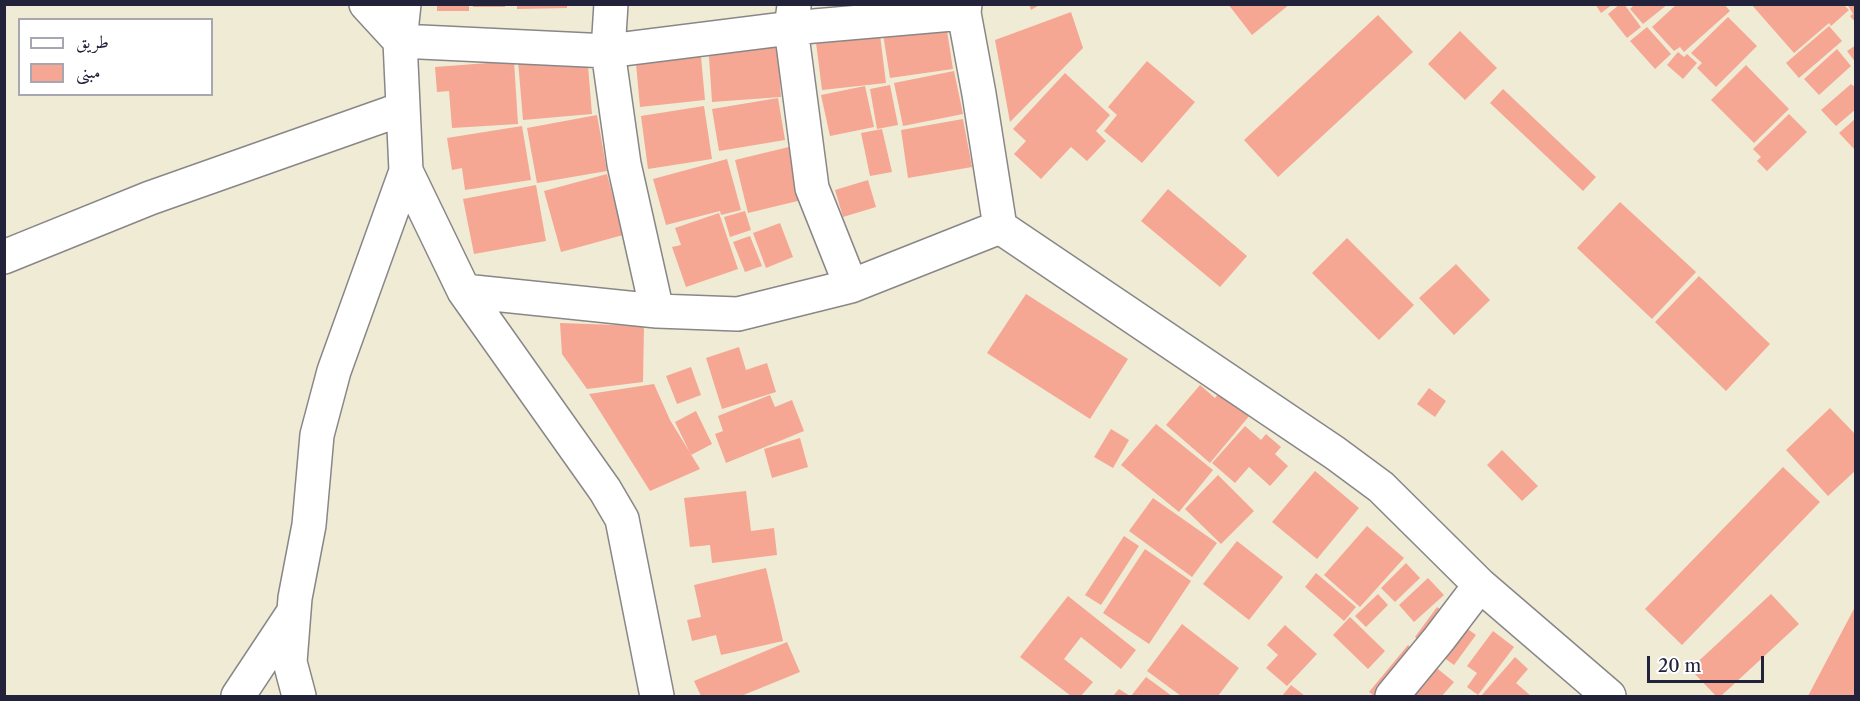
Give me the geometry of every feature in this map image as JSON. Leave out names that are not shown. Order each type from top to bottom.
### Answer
[{"type":"street","points":[[366,4],[400,41],[608,51],[793,16],[964,9],[980,94],[1000,227],[1372,480],[1480,585],[1610,696]]},
{"type":"street","points":[[404,4],[400,41],[406,171],[464,291],[605,490],[622,519],[657,696]]},
{"type":"street","points":[[611,4],[608,51],[624,164],[657,311]]},
{"type":"street","points":[[793,16],[812,188],[851,286]]},
{"type":"street","points":[[4,257],[150,198],[402,109]]},
{"type":"street","points":[[299,696],[290,662],[294,612],[309,525],[317,435],[334,371],[406,171]]},
{"type":"street","points":[[464,291],[657,311],[738,314],[851,286],[1000,227]]},
{"type":"street","points":[[1392,696],[1480,585]]},
{"type":"street","points":[[237,696],[294,612]]},
{"type":"building","points":[[437,4],[469,4],[469,11],[437,11]]},
{"type":"building","points":[[473,4],[505,4],[505,7],[473,7]]},
{"type":"building","points":[[517,4],[567,4],[567,8],[517,9]]},
{"type":"building","points":[[1029,4],[1041,4],[1031,10]]},
{"type":"building","points":[[1228,4],[1290,4],[1252,35]]},
{"type":"building","points":[[1595,4],[1613,4],[1601,13]]},
{"type":"building","points":[[1620,4],[1624,4],[1641,27],[1627,38],[1608,14]]},
{"type":"building","points":[[1635,4],[1668,4],[1643,24],[1630,9]]},
{"type":"building","points":[[1677,4],[1724,4],[1730,11],[1684,52],[1680,47],[1674,51],[1652,27]]},
{"type":"building","points":[[1751,4],[1843,4],[1849,10],[1831,26],[1829,23],[1794,53]]},
{"type":"building","points":[[1847,4],[1856,4],[1856,23],[1850,16],[1853,14]]},
{"type":"building","points":[[1071,12],[1083,48],[1010,122],[995,40]]},
{"type":"building","points":[[1378,15],[1413,52],[1278,177],[1244,140]]},
{"type":"building","points":[[1728,17],[1757,46],[1716,87],[1697,68],[1702,63],[1691,53]]},
{"type":"building","points":[[945,18],[953,69],[890,78],[882,28]]},
{"type":"building","points":[[1829,26],[1842,41],[1799,78],[1786,63]]},
{"type":"building","points":[[879,27],[886,83],[822,90],[815,35]]},
{"type":"building","points":[[1647,27],[1671,54],[1655,69],[1630,41]]},
{"type":"building","points":[[1460,31],[1497,68],[1465,100],[1428,64]]},
{"type":"building","points":[[777,37],[781,97],[712,102],[708,42]]},
{"type":"building","points":[[1856,45],[1856,63],[1847,51]]},
{"type":"building","points":[[700,46],[705,100],[640,107],[635,53]]},
{"type":"building","points":[[1837,49],[1851,66],[1819,95],[1804,79]]},
{"type":"building","points":[[1678,52],[1684,57],[1687,54],[1697,63],[1683,79],[1667,65]]},
{"type":"building","points":[[587,54],[592,114],[523,120],[518,61]]},
{"type":"building","points":[[514,61],[518,124],[452,128],[449,91],[437,92],[435,67]]},
{"type":"building","points":[[1147,61],[1195,102],[1142,163],[1104,131],[1117,115],[1108,107]]},
{"type":"building","points":[[1746,65],[1789,109],[1754,143],[1711,100]]},
{"type":"building","points":[[954,71],[963,114],[903,126],[894,83]]},
{"type":"building","points":[[1065,73],[1110,115],[1096,131],[1106,141],[1087,161],[1071,147],[1041,179],[1014,154],[1026,141],[1013,129]]},
{"type":"building","points":[[1851,84],[1856,88],[1856,109],[1836,126],[1821,110]]},
{"type":"building","points":[[890,85],[898,125],[877,129],[870,89]]},
{"type":"building","points":[[865,86],[874,127],[830,136],[821,95]]},
{"type":"building","points":[[1503,89],[1596,177],[1583,191],[1490,103]]},
{"type":"building","points":[[778,98],[785,140],[719,151],[712,109]]},
{"type":"building","points":[[704,106],[712,159],[648,169],[641,116]]},
{"type":"building","points":[[1789,114],[1807,132],[1767,171],[1757,161],[1761,157],[1753,149]]},
{"type":"building","points":[[597,115],[607,171],[537,183],[527,128]]},
{"type":"building","points":[[1856,118],[1856,151],[1839,133]]},
{"type":"building","points":[[963,119],[972,167],[908,178],[901,130]]},
{"type":"building","points":[[522,126],[531,180],[465,190],[462,168],[452,170],[447,138]]},
{"type":"building","points":[[882,129],[892,172],[870,176],[861,133]]},
{"type":"building","points":[[797,145],[810,198],[748,213],[735,160]]},
{"type":"building","points":[[727,159],[741,210],[721,215],[720,211],[666,225],[653,179]]},
{"type":"building","points":[[607,174],[623,235],[561,252],[544,191]]},
{"type":"building","points":[[868,180],[876,207],[843,217],[835,190]]},
{"type":"building","points":[[536,185],[546,241],[474,254],[463,199]]},
{"type":"building","points":[[1168,189],[1247,256],[1220,287],[1141,221]]},
{"type":"building","points":[[1620,202],[1696,272],[1652,319],[1577,248]]},
{"type":"building","points":[[745,211],[751,230],[730,237],[724,217]]},
{"type":"building","points":[[719,213],[738,269],[686,287],[672,247],[681,245],[675,228]]},
{"type":"building","points":[[780,223],[793,257],[766,268],[753,233]]},
{"type":"building","points":[[750,236],[762,266],[745,272],[733,242]]},
{"type":"building","points":[[1347,238],[1414,305],[1379,340],[1312,273]]},
{"type":"building","points":[[1456,264],[1490,300],[1454,335],[1419,298]]},
{"type":"building","points":[[1699,276],[1770,344],[1726,391],[1655,322]]},
{"type":"building","points":[[1026,294],[1128,359],[1090,419],[987,353]]},
{"type":"building","points":[[560,323],[644,326],[643,382],[587,389],[562,354]]},
{"type":"building","points":[[739,347],[746,370],[767,363],[776,392],[722,409],[706,358]]},
{"type":"building","points":[[691,367],[701,395],[677,404],[666,376]]},
{"type":"building","points":[[654,384],[670,420],[700,469],[650,491],[589,394]]},
{"type":"building","points":[[1200,385],[1215,398],[1221,390],[1250,415],[1210,463],[1166,425]]},
{"type":"building","points":[[1429,388],[1446,401],[1435,417],[1417,404]]},
{"type":"building","points":[[770,395],[775,407],[792,400],[804,431],[726,463],[715,434],[723,431],[718,416]]},
{"type":"building","points":[[1830,408],[1856,435],[1856,470],[1828,496],[1786,450]]},
{"type":"building","points":[[696,411],[712,444],[691,455],[675,422]]},
{"type":"building","points":[[1156,424],[1213,470],[1179,512],[1121,465]]},
{"type":"building","points":[[1245,426],[1261,440],[1266,434],[1281,447],[1275,454],[1288,466],[1270,486],[1249,467],[1235,483],[1212,463]]},
{"type":"building","points":[[1111,429],[1129,440],[1113,468],[1094,457]]},
{"type":"building","points":[[800,438],[808,467],[772,478],[764,449]]},
{"type":"building","points":[[1502,450],[1538,486],[1522,501],[1487,465]]},
{"type":"building","points":[[1783,467],[1820,502],[1682,645],[1645,609]]},
{"type":"building","points":[[1315,471],[1359,508],[1317,559],[1272,522]]},
{"type":"building","points":[[1218,475],[1254,511],[1221,544],[1185,509]]},
{"type":"building","points":[[746,491],[751,531],[774,528],[777,555],[712,563],[710,545],[690,547],[684,498]]},
{"type":"building","points":[[1153,498],[1217,543],[1192,577],[1129,531]]},
{"type":"building","points":[[1367,526],[1404,558],[1360,607],[1324,575]]},
{"type":"building","points":[[1124,536],[1139,546],[1101,605],[1085,595]]},
{"type":"building","points":[[1237,541],[1283,577],[1249,620],[1203,584]]},
{"type":"building","points":[[1145,549],[1191,581],[1149,644],[1103,613]]},
{"type":"building","points":[[1406,563],[1420,578],[1395,602],[1381,588]]},
{"type":"building","points":[[766,568],[783,641],[721,655],[716,635],[692,641],[687,620],[701,617],[694,585]]},
{"type":"building","points":[[1316,573],[1356,607],[1344,621],[1305,587]]},
{"type":"building","points":[[1428,578],[1444,595],[1414,622],[1399,605]]},
{"type":"building","points":[[1378,594],[1388,605],[1366,627],[1355,616]]},
{"type":"building","points":[[1771,594],[1799,624],[1721,696],[1716,696],[1690,669]]},
{"type":"building","points":[[1068,596],[1136,650],[1121,669],[1081,637],[1064,659],[1093,682],[1081,696],[1071,696],[1020,657]]},
{"type":"building","points":[[1856,605],[1856,696],[1808,696]]},
{"type":"building","points":[[1437,607],[1476,635],[1454,665],[1415,637]]},
{"type":"building","points":[[1350,617],[1385,651],[1368,669],[1333,635]]},
{"type":"building","points":[[1182,624],[1239,668],[1218,696],[1181,696],[1147,671]]},
{"type":"building","points":[[1285,625],[1317,654],[1287,686],[1266,668],[1278,655],[1267,645]]},
{"type":"building","points":[[1493,631],[1514,647],[1478,695],[1467,687],[1477,673],[1467,666]]},
{"type":"building","points":[[787,642],[800,672],[741,696],[701,696],[694,681]]},
{"type":"building","points":[[1408,645],[1454,682],[1442,696],[1374,696],[1369,692]]},
{"type":"building","points":[[1515,657],[1528,669],[1516,683],[1531,696],[1481,696]]},
{"type":"building","points":[[1146,677],[1172,696],[1131,696]]},
{"type":"building","points":[[1291,685],[1305,696],[1282,696]]},
{"type":"building","points":[[1119,689],[1130,696],[1113,696]]}]
